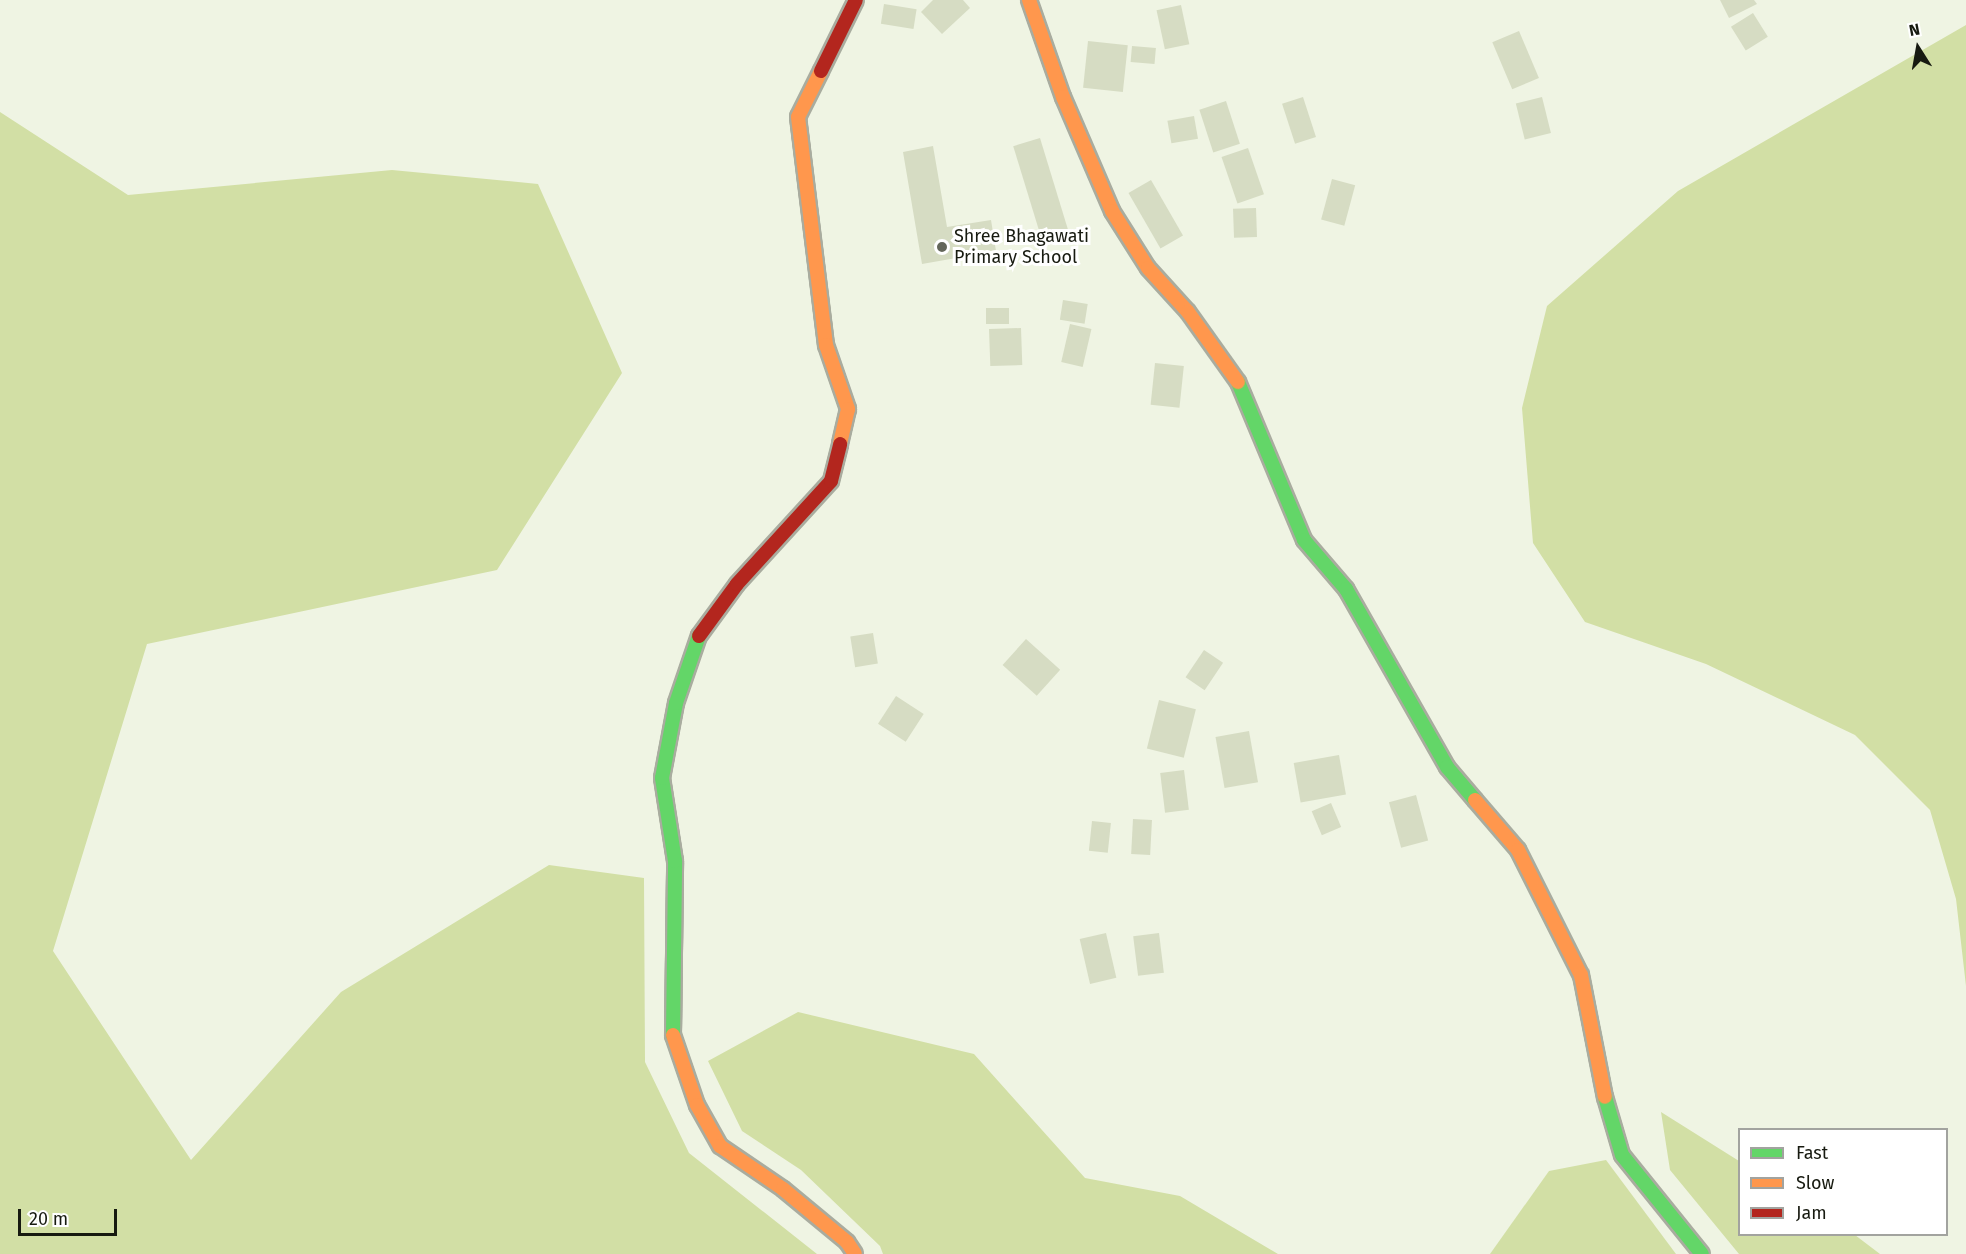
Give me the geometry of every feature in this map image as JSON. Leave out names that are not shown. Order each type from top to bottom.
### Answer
[{"type":"street","points":[[855,1254],[847,1242],[783,1189],[720,1146],[697,1105],[673,1036],[675,861],[662,778],[676,703],[701,632],[737,584],[831,481],[848,409],[826,345],[798,117],[856,0]]},
{"type":"street","points":[[1029,0],[1064,98],[1112,211],[1148,268],[1188,312],[1241,386],[1304,540],[1346,589],[1447,767],[1518,850],[1557,921],[1581,975],[1606,1102],[1622,1155],[1702,1254]]},
{"type":"green space","points":[[1966,25],[1966,986],[1956,899],[1930,810],[1855,735],[1706,664],[1585,622],[1533,543],[1522,408],[1547,306],[1678,191]]},
{"type":"green space","points":[[0,112],[128,195],[392,170],[538,184],[622,373],[497,570],[147,644],[53,951],[191,1160],[341,992],[549,865],[644,878],[645,1062],[689,1153],[817,1254],[0,1254]]},
{"type":"green space","points":[[798,1012],[974,1054],[1085,1178],[1180,1196],[1278,1254],[883,1254],[880,1246],[801,1170],[742,1131],[708,1061]]},
{"type":"green space","points":[[1661,1112],[1738,1160],[1738,1236],[1856,1236],[1880,1254],[1739,1254],[1670,1170]]},
{"type":"green space","points":[[1606,1160],[1676,1254],[1490,1254],[1549,1171]]},
{"type":"building","points":[[933,0],[963,0],[970,8],[942,34],[921,12]]},
{"type":"building","points":[[1720,0],[1754,0],[1757,4],[1729,18]]},
{"type":"building","points":[[884,4],[917,9],[913,29],[881,24]]},
{"type":"building","points":[[1181,5],[1189,44],[1165,49],[1157,10]]},
{"type":"building","points":[[1753,13],[1768,37],[1746,51],[1731,27]]},
{"type":"building","points":[[1519,31],[1539,78],[1512,89],[1492,42]]},
{"type":"building","points":[[1088,41],[1128,45],[1123,92],[1083,88]]},
{"type":"building","points":[[1132,46],[1156,48],[1155,64],[1131,62]]},
{"type":"building","points":[[1303,97],[1316,137],[1295,144],[1282,104]]},
{"type":"building","points":[[1542,97],[1551,133],[1525,139],[1516,104]]},
{"type":"building","points":[[1226,101],[1240,144],[1213,152],[1199,110]]},
{"type":"building","points":[[1194,116],[1198,139],[1171,143],[1167,121]]},
{"type":"building","points":[[1040,138],[1071,238],[1044,247],[1013,146]]},
{"type":"building","points":[[933,146],[947,227],[991,220],[996,251],[922,264],[903,152]]},
{"type":"building","points":[[1248,148],[1264,194],[1237,203],[1222,157]]},
{"type":"building","points":[[1332,179],[1355,185],[1344,226],[1321,220]]},
{"type":"building","points":[[1151,180],[1183,235],[1160,248],[1128,193]]},
{"type":"building","points":[[1256,208],[1257,237],[1234,238],[1233,209]]},
{"type":"building","points":[[1063,300],[1088,304],[1085,324],[1060,320]]},
{"type":"building","points":[[986,308],[1009,308],[1009,324],[986,324]]},
{"type":"building","points":[[1070,324],[1091,329],[1083,367],[1061,362]]},
{"type":"building","points":[[1021,328],[1022,365],[990,366],[989,329]]},
{"type":"building","points":[[1155,363],[1184,366],[1179,408],[1151,405]]},
{"type":"building","points":[[873,633],[878,664],[855,667],[850,637]]},
{"type":"building","points":[[1026,639],[1060,670],[1037,696],[1003,665]]},
{"type":"building","points":[[1204,650],[1223,663],[1205,690],[1186,677]]},
{"type":"building","points":[[896,696],[924,714],[906,742],[878,724]]},
{"type":"building","points":[[1159,700],[1196,709],[1184,758],[1147,749]]},
{"type":"building","points":[[1249,731],[1258,782],[1225,788],[1216,737]]},
{"type":"building","points":[[1339,755],[1346,794],[1301,802],[1294,763]]},
{"type":"building","points":[[1184,770],[1189,810],[1165,813],[1160,773]]},
{"type":"building","points":[[1416,795],[1428,840],[1401,848],[1389,802]]},
{"type":"building","points":[[1331,803],[1341,827],[1322,835],[1312,811]]},
{"type":"building","points":[[1133,819],[1152,820],[1150,855],[1131,854]]},
{"type":"building","points":[[1092,821],[1111,823],[1108,853],[1089,851]]},
{"type":"building","points":[[1106,933],[1116,978],[1090,984],[1080,939]]},
{"type":"building","points":[[1159,933],[1164,973],[1138,976],[1133,936]]},
{"type":"traffic: fast","points":[[1238,382],[1304,540],[1346,589],[1447,767],[1475,800]]},
{"type":"traffic: fast","points":[[673,1035],[675,861],[662,778],[676,703],[699,636]]},
{"type":"traffic: fast","points":[[1605,1097],[1622,1155],[1702,1254]]},
{"type":"traffic: slow","points":[[1029,0],[1063,97],[1112,211],[1148,268],[1188,312],[1238,382]]},
{"type":"traffic: slow","points":[[821,71],[798,117],[826,345],[848,409],[840,444]]},
{"type":"traffic: slow","points":[[1475,800],[1518,850],[1581,975],[1605,1097]]},
{"type":"traffic: slow","points":[[673,1035],[697,1105],[720,1146],[783,1189],[847,1242],[855,1254]]},
{"type":"traffic: jam","points":[[821,71],[856,0]]},
{"type":"traffic: jam","points":[[699,636],[737,584],[831,481],[840,444]]},
{"type":"place","name":"Shree Bhagawati Primary School","points":[[942,247]]}]
